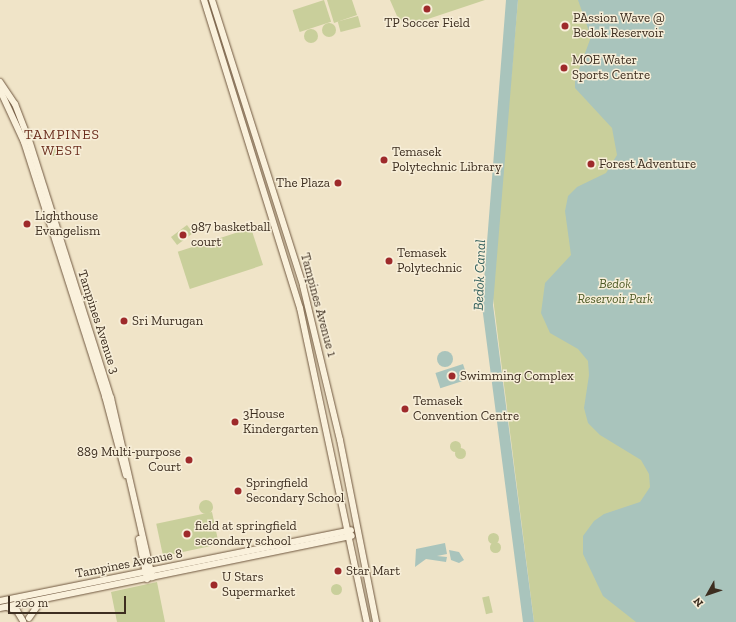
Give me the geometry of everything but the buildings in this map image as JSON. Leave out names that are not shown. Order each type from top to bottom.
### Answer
[{"type":"street","name":"Tampines Avenue 1","points":[[204,0],[300,308],[331,442],[367,622]]},
{"type":"street","name":"Tampines Avenue 1","points":[[212,0],[308,304],[340,440],[376,622]]},
{"type":"street","points":[[212,29],[221,25]]},
{"type":"street","name":"Tampines Avenue 3","points":[[0,82],[15,104],[29,140],[111,398],[148,571]]},
{"type":"street","name":"Tampines Avenue 3","points":[[0,90],[24,142],[105,396],[130,488],[150,578]]},
{"type":"street","points":[[235,100],[240,90]]},
{"type":"street","points":[[300,308],[308,304]]},
{"type":"street","points":[[331,442],[340,440]]},
{"type":"street","name":"Tampines Avenue 8","points":[[2,607],[293,550],[357,531]]},
{"type":"street","name":"Tampines Avenue 8","points":[[0,601],[291,543],[349,533]]},
{"type":"street","points":[[291,543],[293,550]]},
{"type":"street","points":[[356,565],[364,563]]},
{"type":"street","points":[[2,607],[17,611],[26,619],[35,605],[44,599]]},
{"type":"green space","points":[[324,0],[331,22],[300,32],[293,10]]},
{"type":"green space","points":[[327,0],[352,0],[357,15],[334,23]]},
{"type":"green space","points":[[390,0],[485,0],[407,26],[397,16]]},
{"type":"green space","name":"Bedok Reservoir Park","points":[[518,0],[736,0],[736,622],[534,622],[492,290]]},
{"type":"green space","points":[[358,16],[361,27],[341,32],[338,21]]},
{"type":"green space","points":[[329,23],[334,25],[336,30],[334,35],[329,37],[324,35],[322,30],[324,25]]},
{"type":"green space","points":[[311,29],[316,31],[318,36],[316,41],[311,43],[306,41],[304,36],[306,31]]},
{"type":"green space","points":[[53,146],[58,151],[53,156],[48,151]]},
{"type":"green space","name":"987 basketball court","points":[[187,225],[193,233],[177,245],[171,237]]},
{"type":"green space","points":[[251,228],[263,265],[190,289],[178,252]]},
{"type":"green space","points":[[455,440],[459,442],[461,446],[459,450],[455,452],[451,450],[449,446],[451,442]]},
{"type":"green space","points":[[460,447],[464,449],[466,453],[464,457],[460,459],[456,457],[454,453],[456,449]]},
{"type":"green space","points":[[206,500],[211,502],[213,507],[211,512],[206,514],[201,512],[199,507],[201,502]]},
{"type":"green space","name":"field at springfield secondary school","points":[[212,512],[219,544],[163,556],[156,524]]},
{"type":"green space","points":[[491,533],[495,533],[497,534],[497,542],[491,543],[488,540],[488,536]]},
{"type":"green space","points":[[493,542],[497,542],[499,543],[499,551],[493,552],[490,549],[490,545]]},
{"type":"green space","points":[[157,582],[165,622],[117,622],[111,592]]},
{"type":"green space","points":[[334,584],[338,584],[340,585],[340,593],[334,594],[331,591],[331,587]]},
{"type":"green space","points":[[489,596],[493,613],[486,614],[482,598]]},
{"type":"water","points":[[506,0],[518,0],[493,305],[534,622],[523,622],[482,306]]},
{"type":"water","name":"Bedok Reservoir Park","points":[[578,0],[736,0],[736,622],[636,622],[603,596],[583,554],[583,536],[594,521],[604,514],[640,502],[650,487],[649,474],[641,460],[600,435],[588,423],[584,408],[589,375],[588,361],[578,349],[550,333],[541,313],[545,283],[571,255],[565,211],[568,196],[577,187],[606,173],[617,155],[612,128],[575,88],[575,80],[591,37]]},
{"type":"water","points":[[445,351],[452,356],[453,359],[448,366],[445,367],[438,362],[437,359],[442,352]]},
{"type":"water","name":"Swimming Complex","points":[[463,364],[468,379],[440,388],[435,373]]},
{"type":"water","points":[[445,543],[447,554],[437,556],[447,557],[446,562],[426,559],[415,567],[416,549]]},
{"type":"water","points":[[449,550],[459,552],[464,560],[459,563],[451,560]]},
{"type":"place","name":"TP Soccer Field","points":[[427,9]]},
{"type":"place","name":"PAssion Wave @ Bedok Reservoir","points":[[565,26]]},
{"type":"place","name":"MOE Water Sports Centre","points":[[564,68]]},
{"type":"place","name":"Temasek Polytechnic Library","points":[[384,160]]},
{"type":"place","name":"Forest Adventure","points":[[591,164]]},
{"type":"place","name":"The Plaza","points":[[338,183]]},
{"type":"place","name":"Lighthouse Evangelism","points":[[27,224]]},
{"type":"place","name":"987 basketball court","points":[[183,235]]},
{"type":"place","name":"Temasek Polytechnic","points":[[389,261]]},
{"type":"place","name":"Sri Murugan","points":[[124,321]]},
{"type":"place","name":"Swimming Complex","points":[[452,376]]},
{"type":"place","name":"Temasek Convention Centre","points":[[405,409]]},
{"type":"place","name":"3House Kindergarten","points":[[235,422]]},
{"type":"place","name":"889 Multi-purpose Court","points":[[189,460]]},
{"type":"place","name":"Springfield Secondary School","points":[[238,491]]},
{"type":"place","name":"field at springfield secondary school","points":[[187,534]]},
{"type":"place","name":"Star Mart","points":[[338,571]]},
{"type":"place","name":"U Stars Supermarket","points":[[214,585]]},
{"type":"district","name":"TAMPINES WEST","points":[[62,144]]},
{"type":"water label","name":"Bedok Canal","points":[[480,275]]}]
